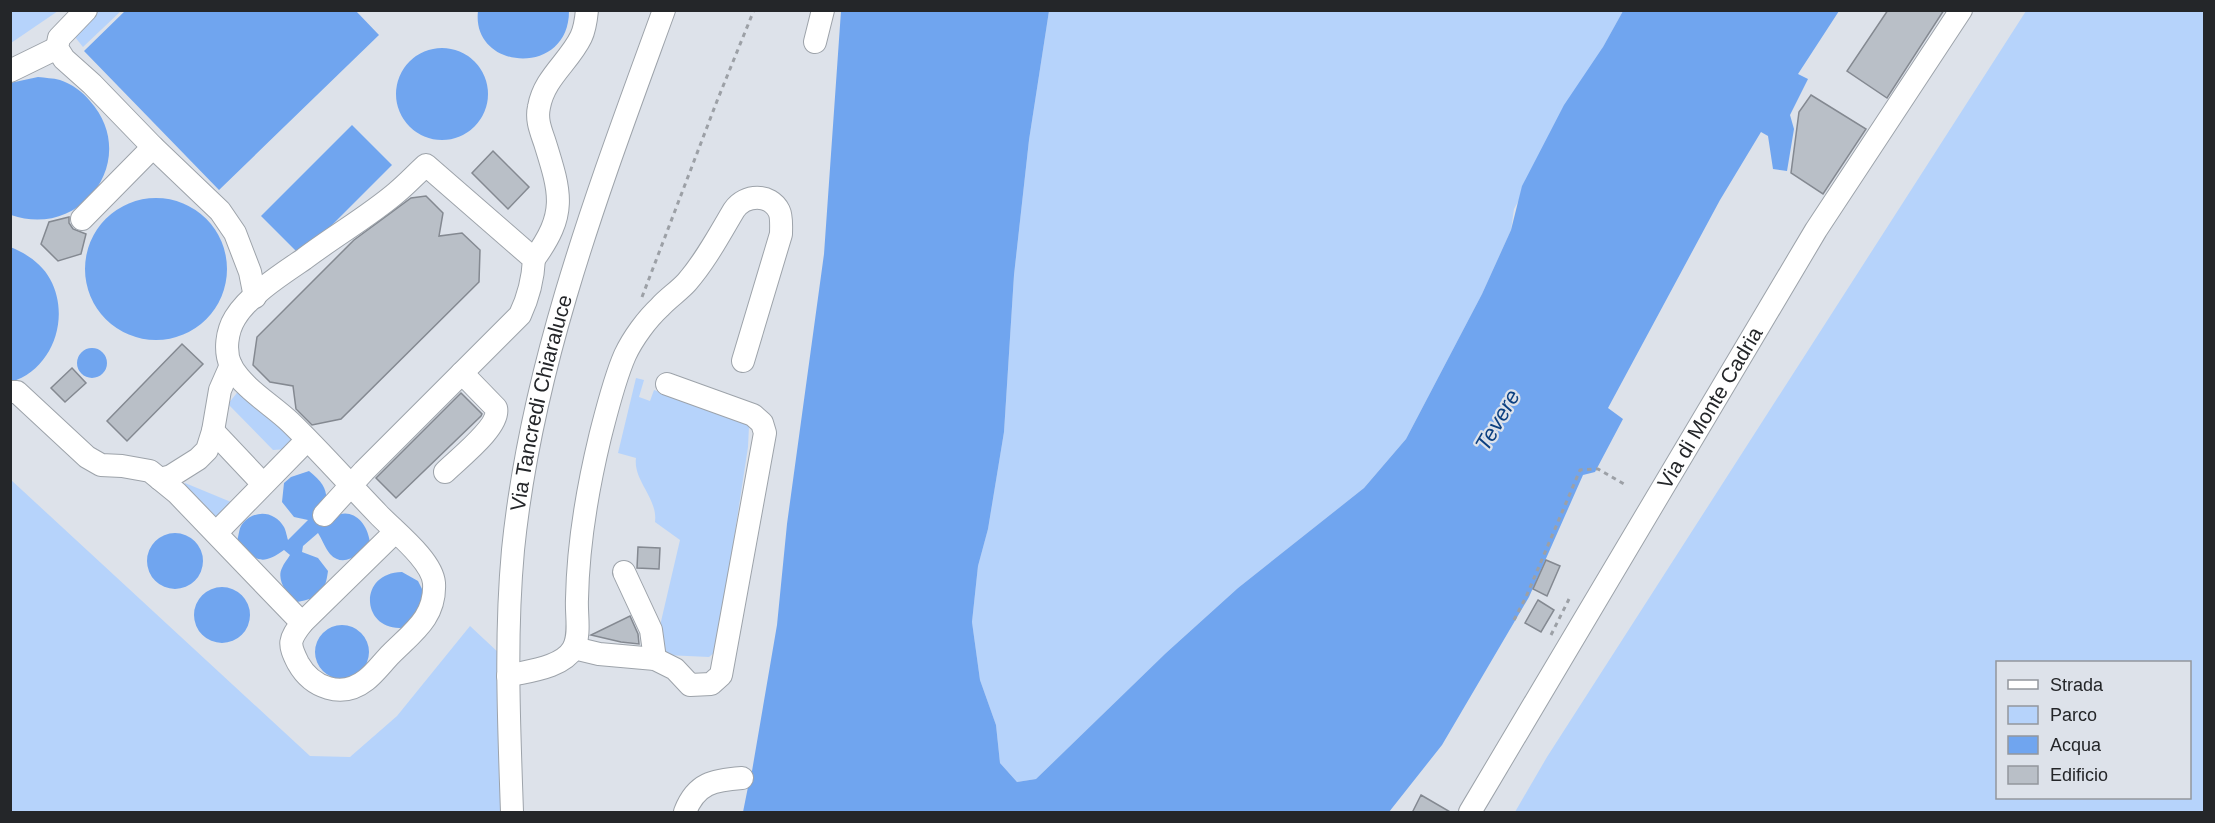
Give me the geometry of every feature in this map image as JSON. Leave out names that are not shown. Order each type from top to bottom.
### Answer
[{"type":"street","points":[[86,10],[59,38],[57,48],[63,59],[92,84],[220,211],[235,233],[250,272],[255,297]]},
{"type":"street","points":[[324,515],[520,315],[533,280],[534,259],[552,229],[559,206],[555,176],[539,124],[539,106],[546,86],[582,35],[587,10]]},
{"type":"street","name":"Via Tancredi Chiaraluce","points":[[512,813],[508,676],[513,549],[527,452],[555,330],[584,235],[664,10]]},
{"type":"street","points":[[815,42],[824,10]]},
{"type":"street","name":"Via di Monte Cadria","points":[[1470,813],[1811,239],[1961,10]]},
{"type":"street","points":[[10,71],[57,48]]},
{"type":"street","points":[[82,219],[153,147]]},
{"type":"street","points":[[395,532],[302,623],[291,637],[291,644],[304,673],[317,685],[330,690],[342,690],[366,680],[425,620],[433,604],[433,572],[395,532],[350,486],[307,440],[247,384],[231,365],[227,339],[235,318],[265,286],[395,194],[426,165],[534,259]]},
{"type":"street","points":[[508,676],[551,664],[565,658],[574,648],[578,628],[579,547],[586,501],[601,436],[626,354],[658,308],[685,284],[708,256],[737,206],[749,198],[759,197],[773,203],[780,213],[781,234],[743,361]]},
{"type":"street","points":[[160,479],[171,476],[198,459],[207,450],[213,431],[220,390],[231,365]]},
{"type":"street","points":[[445,472],[487,432],[497,414],[496,408],[462,373]]},
{"type":"street","points":[[574,648],[599,654],[655,659],[675,669],[690,685],[711,684],[721,675],[765,433],[762,423],[753,415],[667,384]]},
{"type":"street","points":[[10,392],[17,392],[87,457],[100,465],[150,471],[177,493],[302,623]]},
{"type":"street","points":[[213,431],[263,484]]},
{"type":"street","points":[[216,533],[307,440]]},
{"type":"street","points":[[624,572],[651,630],[655,659]]},
{"type":"street","points":[[685,813],[694,794],[705,785],[742,778]]},
{"type":"path","points":[[639,303],[754,10]]},
{"type":"path","points":[[1514,620],[1580,470],[1598,469],[1624,484]]},
{"type":"path","points":[[1549,639],[1569,599]]},
{"type":"green space","points":[[11,10],[58,10],[58,11],[11,43]]},
{"type":"green space","points":[[96,11],[121,11],[83,47],[75,37]]},
{"type":"green space","points":[[1049,11],[1623,11],[1514,209],[1511,230],[1482,294],[1406,439],[1364,488],[1238,588],[1166,653],[1036,779],[1017,782],[1000,763],[996,725],[980,680],[972,622],[978,566],[988,529],[1004,432],[1014,275],[1029,140]]},
{"type":"green space","points":[[2026,11],[2204,11],[2204,812],[1515,812],[1547,757]]},
{"type":"green space","points":[[636,378],[644,380],[639,397],[650,401],[654,390],[744,422],[749,426],[748,447],[720,630],[715,652],[709,657],[666,655],[659,630],[680,540],[655,522],[653,505],[638,474],[636,458],[618,453]]},
{"type":"green space","points":[[240,389],[287,432],[293,442],[287,449],[273,450],[228,404]]},
{"type":"green space","points":[[10,479],[310,756],[350,757],[397,716],[470,626],[500,654],[501,812],[11,812]]},
{"type":"green space","points":[[185,483],[231,502],[219,520],[212,519],[183,486]]},
{"type":"water","points":[[126,10],[356,11],[379,35],[219,190],[84,51]]},
{"type":"water","points":[[569,10],[565,32],[554,47],[539,56],[521,58],[504,55],[489,46],[480,31],[478,11]]},
{"type":"water","name":"Tevere","points":[[841,11],[1049,11],[1029,140],[1014,275],[1004,432],[988,529],[978,566],[972,622],[980,680],[996,725],[1000,763],[1017,782],[1036,779],[1166,653],[1238,588],[1364,488],[1406,439],[1482,294],[1511,230],[1522,186],[1564,105],[1603,47],[1623,11],[1839,11],[1798,74],[1808,79],[1790,115],[1794,129],[1787,171],[1773,169],[1768,136],[1761,132],[1720,200],[1608,408],[1623,419],[1595,472],[1583,475],[1529,597],[1442,745],[1389,812],[743,812],[748,787],[743,772],[752,771],[777,625],[787,524],[824,254]]},
{"type":"water","points":[[442,48],[460,51],[475,61],[485,76],[488,94],[485,112],[475,127],[460,137],[442,140],[424,137],[409,127],[399,112],[396,94],[399,76],[409,61],[424,51]]},
{"type":"water","points":[[38,77],[64,82],[84,94],[104,123],[109,146],[106,169],[96,189],[81,205],[60,216],[37,220],[11,215],[10,83]]},
{"type":"water","points":[[352,125],[392,165],[301,256],[261,216]]},
{"type":"water","points":[[156,198],[183,203],[206,219],[222,242],[227,269],[222,296],[206,319],[183,335],[156,340],[129,335],[106,319],[90,296],[85,269],[90,242],[106,219],[129,203]]},
{"type":"water","points":[[10,247],[33,260],[47,274],[56,294],[59,309],[54,340],[47,354],[38,366],[11,382]]},
{"type":"water","points":[[92,348],[98,349],[106,357],[106,369],[98,377],[92,378],[86,377],[78,369],[77,363],[78,357],[86,349]]},
{"type":"water","points":[[309,471],[325,489],[326,501],[320,525],[324,527],[338,515],[345,513],[352,515],[364,524],[370,542],[357,555],[341,560],[330,554],[318,533],[303,546],[302,552],[318,558],[328,571],[325,585],[320,594],[297,602],[286,591],[280,577],[282,568],[290,555],[284,550],[264,560],[258,559],[248,553],[237,541],[243,523],[253,515],[259,514],[270,515],[280,522],[288,540],[308,520],[294,517],[282,502],[284,483],[291,477]]},
{"type":"water","points":[[175,533],[186,535],[195,541],[201,550],[203,561],[201,572],[195,581],[186,587],[175,589],[164,587],[155,581],[149,572],[147,561],[149,550],[155,541],[164,535]]},
{"type":"water","points":[[402,572],[418,581],[426,597],[408,627],[393,627],[381,622],[373,614],[370,603],[371,592],[377,582],[387,575]]},
{"type":"water","points":[[222,587],[233,589],[242,595],[248,604],[250,615],[248,626],[242,635],[233,641],[222,643],[211,641],[202,635],[196,626],[194,615],[196,604],[202,595],[211,589]]},
{"type":"water","points":[[337,625],[347,625],[357,629],[365,637],[369,652],[365,667],[357,675],[347,679],[337,679],[327,675],[319,667],[315,657],[315,647],[319,637],[327,629]]},
{"type":"building","points":[[1888,10],[1944,10],[1887,98],[1847,71]]},
{"type":"building","points":[[1811,95],[1866,129],[1823,194],[1791,173],[1799,112]]},
{"type":"building","points":[[493,151],[529,187],[508,209],[472,173]]},
{"type":"building","points":[[426,196],[443,213],[439,236],[462,233],[480,250],[479,282],[341,419],[312,425],[296,409],[293,386],[270,382],[253,365],[257,337],[354,240],[411,198]]},
{"type":"building","points":[[69,217],[69,223],[73,229],[86,234],[81,254],[58,261],[41,244],[49,222]]},
{"type":"building","points":[[182,344],[203,364],[127,441],[107,421]]},
{"type":"building","points":[[72,368],[86,383],[65,402],[51,388]]},
{"type":"building","points":[[461,393],[482,414],[481,416],[396,498],[376,478]]},
{"type":"building","points":[[638,547],[660,548],[659,569],[637,568]]},
{"type":"building","points":[[1546,560],[1560,566],[1547,596],[1533,589]]},
{"type":"building","points":[[1538,600],[1554,610],[1541,632],[1525,623]]},
{"type":"building","points":[[630,616],[638,634],[639,644],[591,635]]},
{"type":"building","points":[[1421,795],[1452,813],[1412,813]]}]
